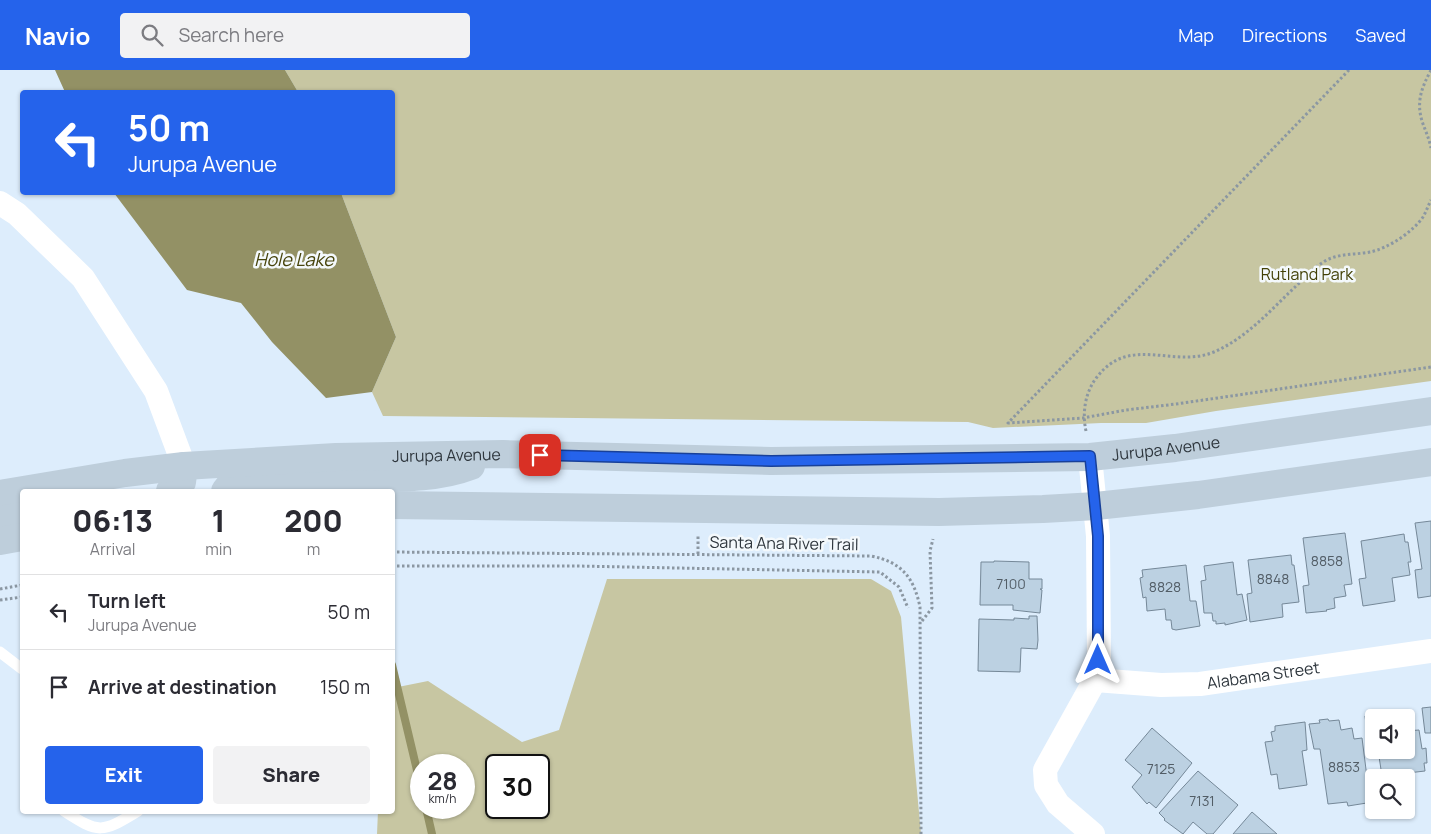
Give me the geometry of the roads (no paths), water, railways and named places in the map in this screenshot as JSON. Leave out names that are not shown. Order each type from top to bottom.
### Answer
[{"type":"main road","name":"Jurupa Avenue","points":[[30,489],[126,473],[184,466],[336,457],[502,454],[771,461],[1090,456],[1175,448],[1431,411]]},
{"type":"main road","points":[[227,489],[236,483],[325,478],[425,476],[462,469],[502,454]]},
{"type":"main road","points":[[395,504],[939,512],[1096,506],[1198,496],[1431,462]]},
{"type":"main road","points":[[173,489],[182,482],[184,466]]},
{"type":"main road","name":"Jurupa Avenue","points":[[0,494],[20,491]]},
{"type":"main road","points":[[0,520],[20,516]]},
{"type":"main road","points":[[0,541],[20,537]]},
{"type":"street","points":[[0,203],[17,214],[83,278],[156,391],[184,466]]},
{"type":"street","points":[[1090,456],[1098,536],[1098,660],[1095,680],[1045,770],[1046,785],[1058,804],[1093,834]]},
{"type":"street","name":"Alabama Street","points":[[1095,680],[1161,685],[1200,684],[1431,651]]},
{"type":"lane","points":[[0,652],[20,667]]},
{"type":"lane","points":[[68,814],[82,826],[96,832],[110,828],[133,814]]},
{"type":"water","points":[[55,70],[285,70],[297,90],[64,90]]},
{"type":"water","name":"Hole Lake","points":[[116,195],[342,195],[396,337],[372,392],[326,398],[272,342],[241,303],[187,290]]},
{"type":"waterway","points":[[395,678],[413,754]]},
{"type":"waterway","points":[[429,819],[432,834]]},
{"type":"park label","name":"Rutland Park","points":[[1307,274]]}]
